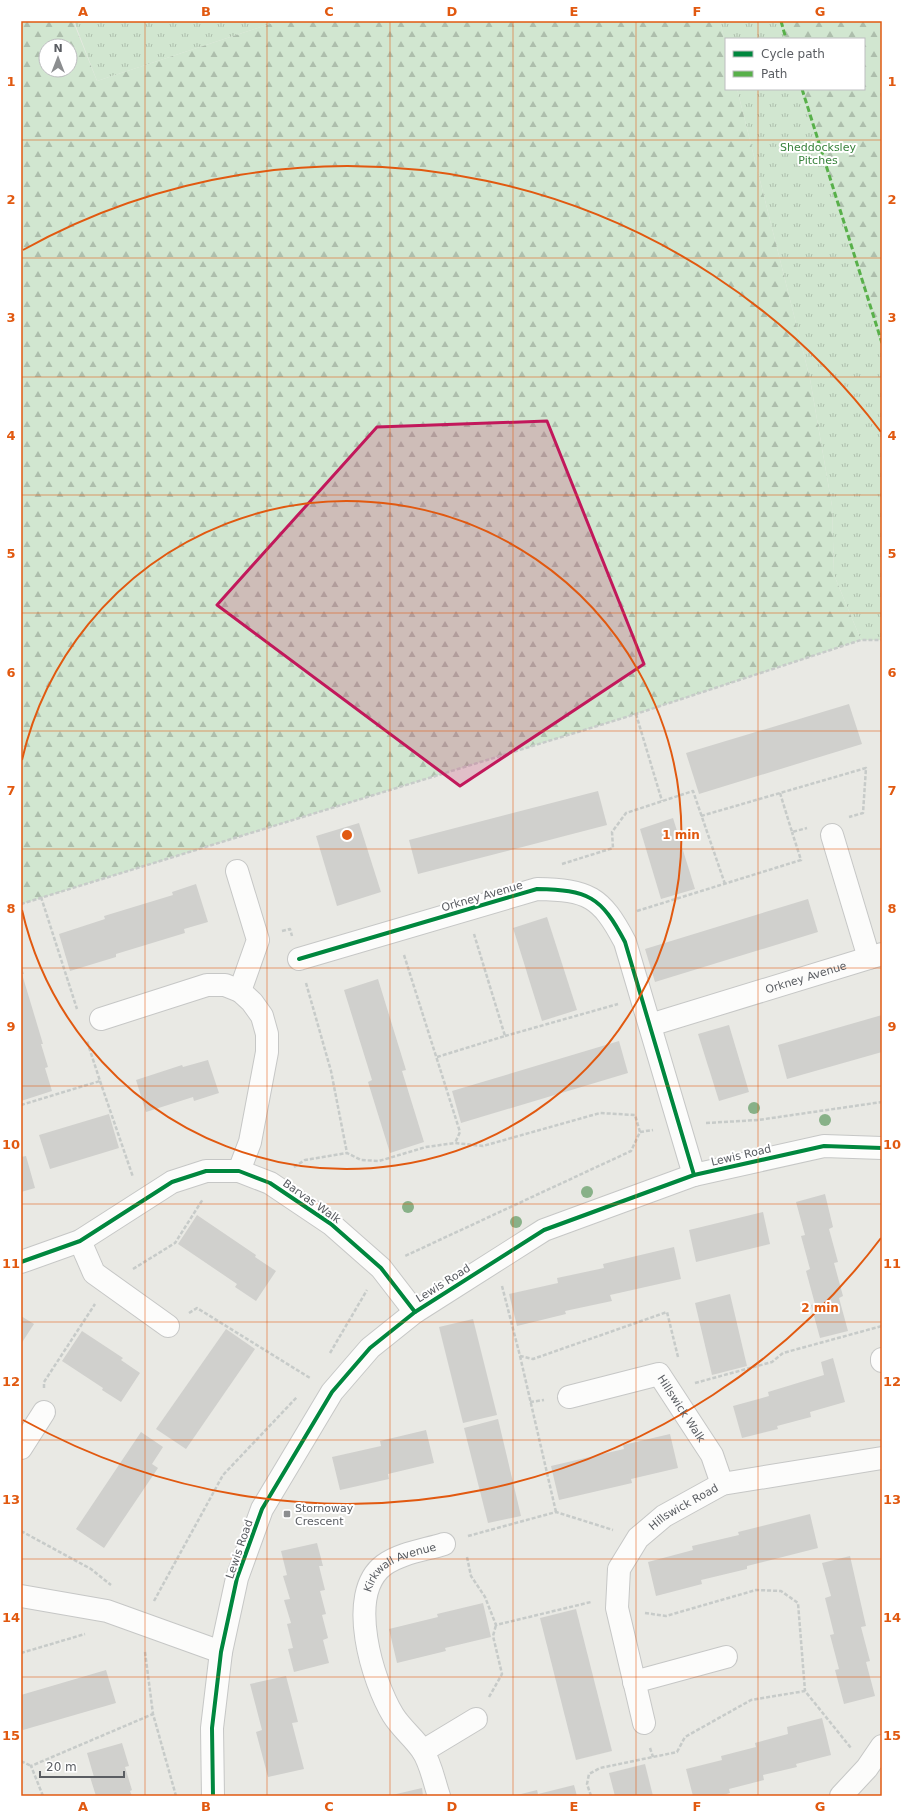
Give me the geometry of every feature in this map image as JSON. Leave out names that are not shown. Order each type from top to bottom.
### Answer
[{"type":"street","name":"Orkney Avenue","points":[[650,1025],[876,956],[829,827]]},
{"type":"street","points":[[237,871],[258,940],[240,991]]},
{"type":"street","name":"Orkney Avenue","points":[[299,960],[537,889],[567,890],[596,900],[613,918],[625,942],[694,1175]]},
{"type":"street","points":[[101,1019],[207,985],[224,985],[240,991],[252,1002],[262,1016],[266,1034],[267,1052],[250,1142],[239,1171]]},
{"type":"street","name":"Lewis Road","points":[[213,1796],[212,1728],[221,1652],[237,1578],[262,1510],[332,1392],[370,1348],[415,1312],[544,1230],[694,1175],[824,1146],[882,1148]]},
{"type":"street","name":"Barvas Walk","points":[[21,1262],[80,1242],[172,1182],[206,1171],[239,1171],[270,1183],[332,1224],[381,1268],[415,1312]]},
{"type":"street","points":[[80,1242],[94,1273],[168,1326]]},
{"type":"street","name":"Hillswick Walk","points":[[569,1397],[659,1374],[712,1456],[722,1484]]},
{"type":"street","points":[[21,1448],[44,1412]]},
{"type":"street","name":"Hillswick Road","points":[[644,1723],[618,1608],[619,1569],[638,1538],[664,1516],[722,1484],[882,1458]]},
{"type":"street","name":"Kirkwall Avenue","points":[[439,1796],[423,1751],[393,1716],[373,1672],[368,1647],[366,1600],[371,1580],[384,1565],[403,1556],[454,1541]]},
{"type":"street","points":[[21,1596],[107,1611],[221,1652]]},
{"type":"street","points":[[634,1682],[726,1657]]},
{"type":"street","points":[[423,1751],[476,1719]]},
{"type":"street","points":[[841,1796],[867,1768],[882,1746]]},
{"type":"path","points":[[21,904],[636,714],[861,640],[882,640]]},
{"type":"path","points":[[636,714],[662,801]]},
{"type":"path","points":[[701,816],[866,768],[864,813],[829,827],[792,832]]},
{"type":"path","points":[[537,889],[540,871],[613,848],[612,832],[626,813],[693,792],[725,884]]},
{"type":"path","points":[[613,918],[801,860],[780,793]]},
{"type":"path","points":[[42,897],[78,1010]]},
{"type":"path","points":[[466,909],[505,1036]]},
{"type":"path","points":[[258,940],[290,929],[332,1071],[347,1153]]},
{"type":"path","points":[[396,931],[460,1132],[455,1143]]},
{"type":"path","points":[[437,1057],[642,997]]},
{"type":"path","points":[[87,1039],[142,1202]]},
{"type":"path","points":[[21,1105],[100,1081]]},
{"type":"path","points":[[640,1132],[678,1125],[758,1120],[882,1102]]},
{"type":"path","points":[[496,1260],[556,1512]]},
{"type":"path","points":[[168,1326],[198,1308],[332,1392]]},
{"type":"path","points":[[520,1356],[532,1359],[666,1312],[680,1363]]},
{"type":"path","points":[[670,1389],[772,1362],[783,1353],[882,1326]]},
{"type":"path","points":[[454,1541],[556,1512],[638,1538]]},
{"type":"path","points":[[21,1531],[91,1569],[114,1588]]},
{"type":"path","points":[[466,1553],[471,1576],[486,1597],[496,1625],[493,1636],[502,1674],[476,1719]]},
{"type":"path","points":[[496,1625],[598,1601],[618,1608],[666,1616],[756,1590],[781,1591],[798,1604],[805,1691],[867,1768]]},
{"type":"path","points":[[142,1624],[153,1714],[176,1796]]},
{"type":"path","points":[[21,1653],[86,1634]]},
{"type":"path","points":[[591,1796],[587,1784],[589,1774],[600,1768],[677,1752],[686,1737],[752,1700],[805,1691]]},
{"type":"path","points":[[31,1766],[153,1714]]},
{"type":"path","points":[[21,1761],[31,1766],[43,1796]]},
{"type":"highlighted area","points":[[547,421],[644,664],[460,786],[217,605],[377,427]]},
{"type":"green space","points":[[21,21],[73,21],[97,81],[279,21],[720,21],[725,43],[725,90],[737,90],[810,379],[832,506],[834,575],[861,640],[636,714],[21,904]]},
{"type":"green space","points":[[74,21],[279,21],[97,81]]},
{"type":"green space","name":"Sheddocksley Pitches","points":[[720,21],[882,21],[882,640],[861,640],[834,575],[832,506],[810,379],[737,90],[865,90],[865,38],[725,38],[725,43]]},
{"type":"green space","points":[[781,21],[882,21],[882,76],[879,92],[882,100],[882,343],[802,90],[865,90],[865,38],[786,38]]},
{"type":"building","points":[[849,704],[862,744],[699,794],[686,753]]},
{"type":"building","points":[[598,791],[607,825],[418,874],[409,840]]},
{"type":"building","points":[[673,818],[695,889],[661,899],[640,829]]},
{"type":"building","points":[[359,823],[381,892],[337,906],[316,836]]},
{"type":"building","points":[[196,884],[208,922],[184,929],[185,933],[116,954],[116,957],[70,971],[59,934],[105,919],[104,916],[173,895],[172,892]]},
{"type":"building","points":[[808,899],[818,932],[655,982],[645,949]]},
{"type":"building","points":[[547,917],[577,1010],[542,1021],[513,928]]},
{"type":"building","points":[[21,965],[24,974],[22,974],[43,1044],[41,1044],[48,1067],[45,1068],[52,1091],[21,1101]]},
{"type":"building","points":[[378,979],[406,1070],[402,1071],[424,1142],[390,1153],[368,1082],[372,1080],[344,990]]},
{"type":"building","points":[[882,1015],[882,1052],[787,1079],[778,1045]]},
{"type":"building","points":[[729,1025],[749,1092],[719,1101],[698,1034]]},
{"type":"building","points":[[619,1041],[628,1073],[461,1123],[452,1091]]},
{"type":"building","points":[[208,1060],[219,1093],[194,1101],[193,1097],[146,1112],[136,1080],[182,1065],[183,1067]]},
{"type":"building","points":[[109,1114],[119,1148],[50,1169],[39,1135]]},
{"type":"building","points":[[26,1156],[35,1188],[21,1192],[21,1157]]},
{"type":"building","points":[[825,1194],[833,1227],[829,1229],[838,1262],[834,1263],[843,1296],[839,1298],[848,1331],[820,1338],[811,1305],[815,1304],[806,1271],[810,1269],[801,1236],[805,1235],[796,1202]]},
{"type":"building","points":[[763,1212],[770,1244],[696,1262],[689,1230]]},
{"type":"building","points":[[197,1215],[256,1255],[255,1257],[276,1271],[256,1301],[235,1287],[237,1284],[178,1244]]},
{"type":"building","points":[[674,1247],[681,1279],[610,1295],[612,1301],[565,1311],[566,1314],[517,1326],[509,1294],[558,1283],[557,1278],[604,1268],[603,1264]]},
{"type":"building","points":[[730,1294],[747,1366],[712,1375],[695,1303]]},
{"type":"building","points":[[21,1316],[34,1324],[21,1344]]},
{"type":"building","points":[[473,1319],[497,1415],[463,1423],[439,1327]]},
{"type":"building","points":[[226,1329],[255,1349],[186,1449],[156,1429]]},
{"type":"building","points":[[82,1331],[123,1358],[121,1360],[140,1373],[121,1402],[102,1390],[103,1388],[62,1361]]},
{"type":"building","points":[[833,1358],[845,1402],[810,1412],[811,1417],[777,1426],[778,1429],[742,1438],[733,1406],[769,1396],[768,1392],[824,1375],[821,1362]]},
{"type":"building","points":[[498,1419],[521,1516],[488,1523],[464,1428]]},
{"type":"building","points":[[426,1430],[434,1463],[388,1474],[389,1479],[340,1490],[332,1457],[381,1446],[380,1441]]},
{"type":"building","points":[[141,1432],[163,1447],[152,1464],[158,1468],[104,1548],[76,1529]]},
{"type":"building","points":[[670,1434],[678,1468],[631,1479],[632,1483],[559,1500],[551,1466],[624,1449],[623,1445]]},
{"type":"building","points":[[810,1514],[818,1548],[747,1566],[747,1569],[701,1580],[702,1584],[656,1596],[648,1562],[693,1550],[692,1546],[739,1535],[738,1532]]},
{"type":"building","points":[[317,1543],[323,1566],[319,1566],[325,1590],[320,1591],[326,1614],[322,1615],[328,1638],[323,1640],[329,1663],[294,1672],[288,1649],[293,1648],[287,1624],[291,1623],[284,1600],[290,1599],[283,1576],[287,1575],[281,1551]]},
{"type":"building","points":[[850,1556],[866,1626],[861,1627],[870,1661],[866,1662],[875,1696],[844,1704],[835,1670],[839,1669],[830,1635],[834,1634],[825,1598],[831,1596],[822,1563]]},
{"type":"building","points":[[483,1603],[491,1637],[445,1648],[446,1651],[397,1663],[389,1629],[438,1617],[437,1614]]},
{"type":"building","points":[[576,1609],[612,1751],[576,1760],[540,1618]]},
{"type":"building","points":[[106,1670],[116,1703],[23,1730],[21,1723],[21,1695]]},
{"type":"building","points":[[286,1676],[298,1722],[292,1723],[304,1769],[268,1777],[256,1732],[262,1730],[250,1684]]},
{"type":"building","points":[[822,1718],[831,1755],[796,1764],[797,1767],[763,1775],[764,1780],[729,1789],[730,1793],[720,1796],[693,1796],[686,1769],[722,1760],[721,1756],[756,1747],[755,1743],[788,1734],[787,1727]]},
{"type":"building","points":[[122,1743],[129,1766],[125,1767],[132,1790],[130,1791],[132,1796],[96,1796],[90,1777],[94,1777],[87,1753]]},
{"type":"building","points":[[645,1764],[653,1796],[615,1796],[609,1773]]},
{"type":"building","points":[[574,1785],[577,1796],[513,1796],[537,1790],[538,1794]]},
{"type":"building","points":[[422,1788],[423,1796],[392,1796],[392,1795]]},
{"type":"marked path","points":[[781,21],[786,38]]},
{"type":"marked path","points":[[802,90],[882,343]]},
{"type":"cycle path","points":[[299,959],[537,889],[569,891],[581,894],[591,899],[600,905],[608,914],[625,942],[694,1175]]},
{"type":"cycle path","points":[[213,1796],[212,1728],[221,1652],[237,1578],[262,1509],[332,1392],[370,1348],[415,1312],[544,1230],[694,1175],[824,1146],[882,1148]]},
{"type":"cycle path","points":[[21,1262],[80,1241],[172,1182],[206,1171],[239,1171],[270,1183],[331,1224],[381,1268],[415,1312]]},
{"type":"place","name":"Stornoway Crescent","points":[[287,1514]]}]
